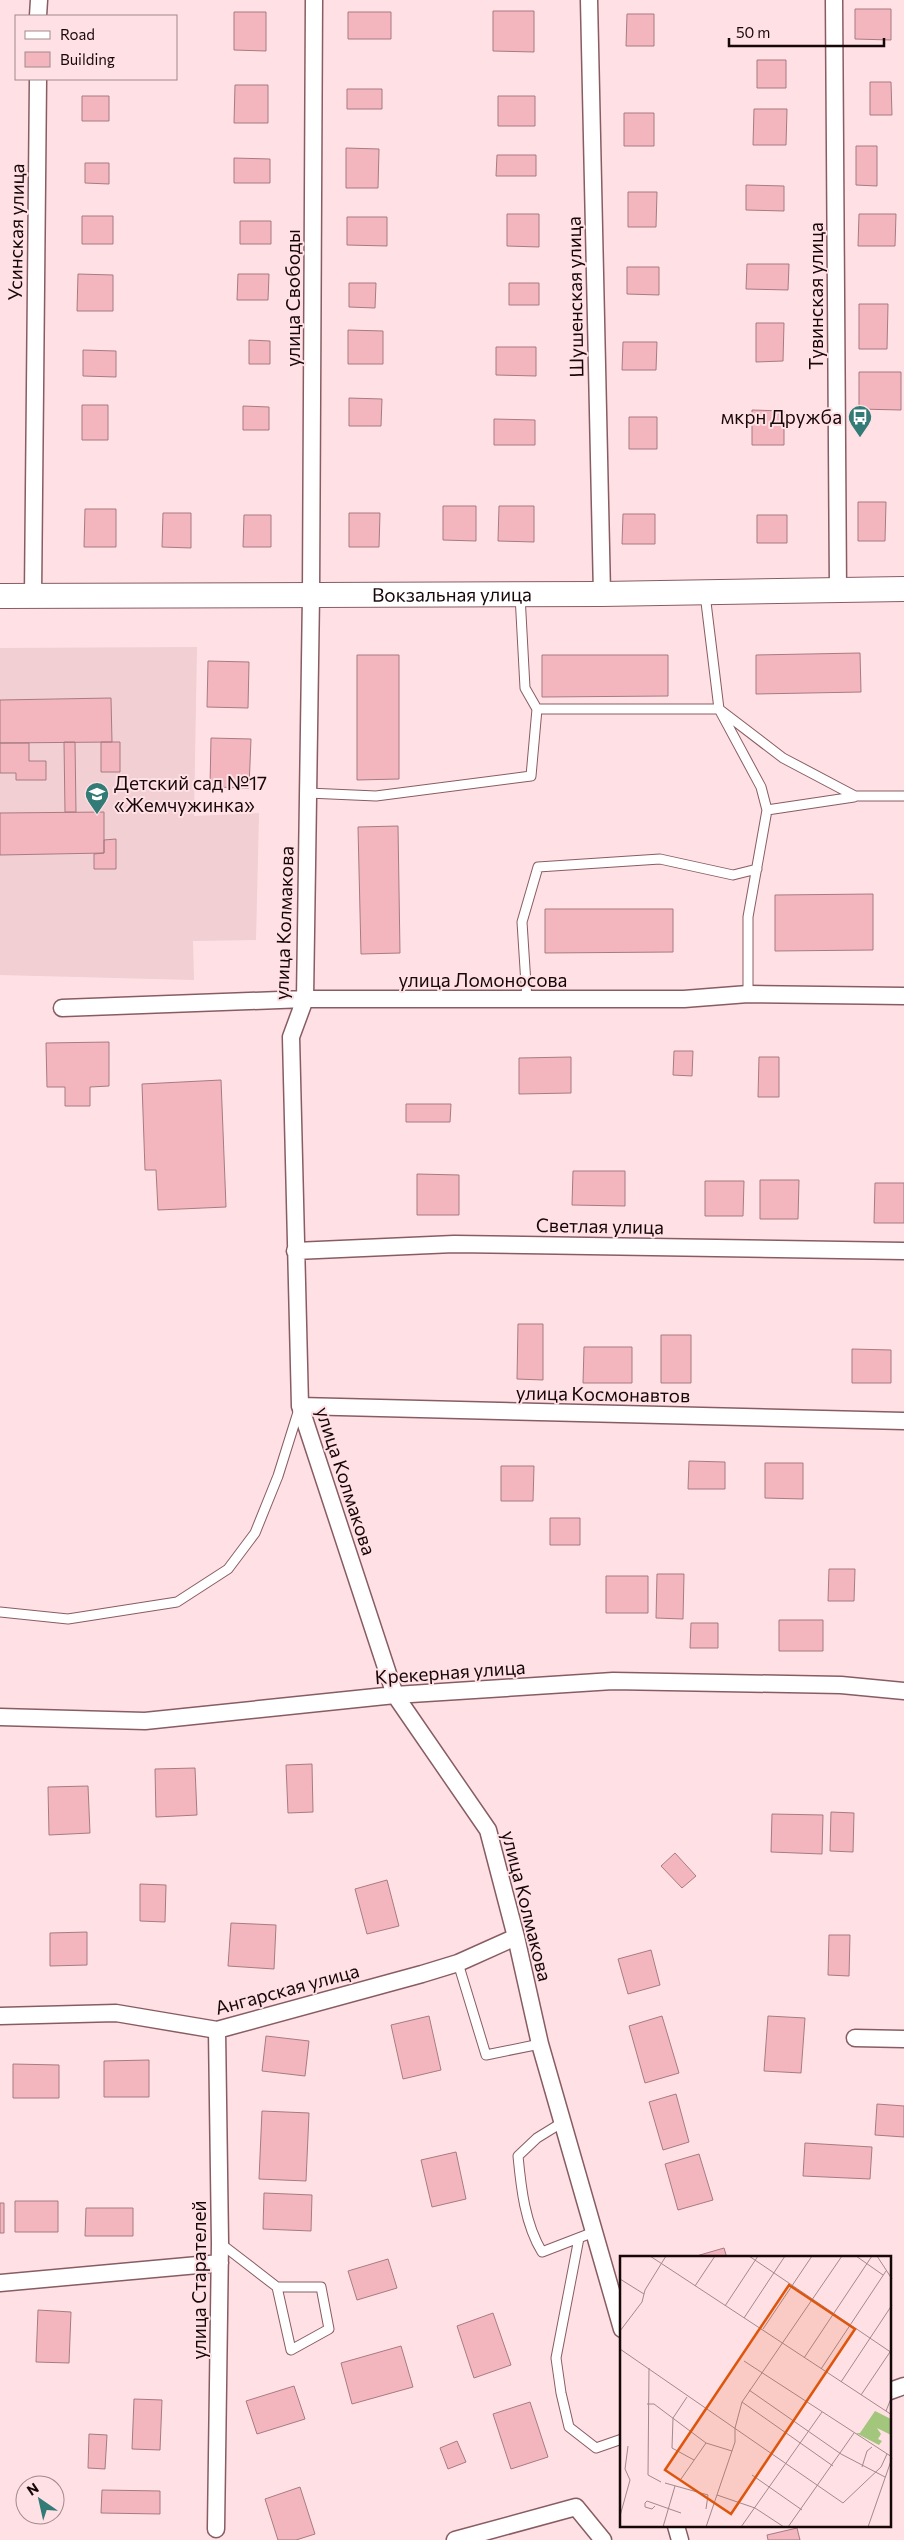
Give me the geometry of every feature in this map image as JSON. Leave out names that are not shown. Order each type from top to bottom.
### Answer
[{"type":"street","points":[[38,0],[38,15]]},
{"type":"street","name":"улица Свободы","points":[[311,595],[314,0]]},
{"type":"street","name":"Шушенская улица","points":[[589,0],[602,594]]},
{"type":"street","name":"Тувинская улица","points":[[834,0],[838,591]]},
{"type":"street","name":"Усинская улица","points":[[33,595],[38,80]]},
{"type":"street","name":"Вокзальная улица","points":[[0,596],[602,594],[705,590],[838,591],[904,589]]},
{"type":"street","name":"улица Колмакова","points":[[311,595],[305,999],[291,1037],[300,1406],[395,1695],[488,1830],[516,1937],[540,2044],[563,2122],[587,2235],[620,2325]]},
{"type":"street","name":"улица Ломоносова","points":[[62,1008],[305,999],[684,1000],[748,994],[904,996]]},
{"type":"street","name":"Светлая улица","points":[[295,1251],[454,1244],[904,1251]]},
{"type":"street","name":"улица Космонавтов","points":[[300,1406],[904,1421]]},
{"type":"street","name":"Крекерная улица","points":[[0,1717],[145,1721],[395,1695],[613,1681],[841,1685],[904,1691]]},
{"type":"street","name":"Ангарская улица","points":[[0,2016],[116,2014],[216,2030],[458,1962],[516,1937]]},
{"type":"street","name":"улица Старателей","points":[[216,2030],[220,2243],[216,2529]]},
{"type":"street","points":[[855,2038],[904,2039]]},
{"type":"street","points":[[0,2283],[220,2263]]},
{"type":"street","points":[[892,2390],[904,2386]]},
{"type":"street","points":[[455,2540],[576,2507],[603,2540]]},
{"type":"lane","points":[[705,590],[720,709],[761,787],[767,810],[748,917],[748,994]]},
{"type":"lane","points":[[308,793],[376,796],[532,776],[537,709],[526,688],[520,594]]},
{"type":"lane","points":[[537,709],[720,709],[783,758],[855,796]]},
{"type":"lane","points":[[767,810],[855,796],[904,796]]},
{"type":"lane","points":[[527,1000],[522,922],[538,866],[660,859],[733,875],[757,869]]},
{"type":"lane","points":[[0,1612],[68,1619],[178,1602],[228,1569],[255,1533],[278,1476],[300,1406]]},
{"type":"lane","points":[[458,1962],[486,2055],[540,2044]]},
{"type":"lane","points":[[563,2122],[537,2138],[518,2156],[522,2189],[533,2237],[542,2252],[587,2235]]},
{"type":"lane","points":[[587,2235],[556,2358],[561,2393],[569,2427],[596,2448],[620,2440]]},
{"type":"lane","points":[[220,2243],[277,2287],[321,2287],[329,2329],[291,2350],[277,2287]]},
{"type":"shaded area","name":"Детский сад №17 «Жемчужинка»","points":[[197,647],[194,816],[259,813],[256,940],[193,941],[194,980],[0,975],[0,648]]},
{"type":"building","points":[[855,9],[891,9],[891,40],[855,39]]},
{"type":"building","points":[[493,11],[534,11],[534,52],[493,51]]},
{"type":"building","points":[[234,12],[266,12],[266,51],[234,50]]},
{"type":"building","points":[[348,12],[391,12],[391,39],[348,39]]},
{"type":"building","points":[[627,14],[654,14],[654,46],[626,46]]},
{"type":"building","points":[[757,60],[786,60],[786,88],[757,88]]},
{"type":"building","points":[[870,82],[891,82],[892,115],[870,115]]},
{"type":"building","points":[[235,85],[268,85],[268,123],[234,123]]},
{"type":"building","points":[[347,89],[382,89],[382,109],[347,109]]},
{"type":"building","points":[[82,96],[109,96],[109,121],[82,121]]},
{"type":"building","points":[[498,96],[535,96],[535,126],[498,126]]},
{"type":"building","points":[[754,109],[787,109],[786,145],[753,145]]},
{"type":"building","points":[[624,113],[654,113],[654,146],[624,146]]},
{"type":"building","points":[[856,146],[877,146],[877,186],[856,185]]},
{"type":"building","points":[[346,148],[379,149],[378,188],[346,188]]},
{"type":"building","points":[[497,155],[536,155],[536,176],[496,176]]},
{"type":"building","points":[[234,158],[270,159],[270,183],[234,183]]},
{"type":"building","points":[[85,163],[109,163],[109,184],[85,183]]},
{"type":"building","points":[[746,185],[784,186],[784,211],[746,210]]},
{"type":"building","points":[[628,192],[657,192],[656,227],[628,227]]},
{"type":"building","points":[[507,214],[539,214],[539,247],[507,246]]},
{"type":"building","points":[[859,214],[896,214],[895,246],[858,246]]},
{"type":"building","points":[[82,216],[113,216],[113,244],[82,244]]},
{"type":"building","points":[[347,217],[387,217],[387,246],[347,245]]},
{"type":"building","points":[[240,221],[271,221],[271,244],[240,244]]},
{"type":"building","points":[[747,264],[789,264],[788,290],[746,289]]},
{"type":"building","points":[[627,267],[659,267],[659,295],[627,294]]},
{"type":"building","points":[[78,274],[113,275],[113,311],[77,311]]},
{"type":"building","points":[[238,274],[269,274],[268,300],[237,300]]},
{"type":"building","points":[[349,283],[376,283],[375,308],[349,307]]},
{"type":"building","points":[[509,283],[539,283],[539,305],[509,305]]},
{"type":"building","points":[[859,304],[888,304],[887,349],[859,349]]},
{"type":"building","points":[[756,323],[784,323],[783,361],[756,362]]},
{"type":"building","points":[[348,330],[383,331],[383,364],[348,364]]},
{"type":"building","points":[[249,340],[270,341],[270,364],[249,364]]},
{"type":"building","points":[[623,342],[657,342],[656,370],[622,370]]},
{"type":"building","points":[[496,347],[536,347],[536,376],[496,375]]},
{"type":"building","points":[[83,350],[116,351],[116,377],[83,376]]},
{"type":"building","points":[[859,372],[901,372],[901,410],[859,409]]},
{"type":"building","points":[[349,398],[382,399],[381,426],[349,426]]},
{"type":"building","points":[[82,405],[108,405],[108,440],[82,440]]},
{"type":"building","points":[[243,406],[269,407],[269,430],[243,430]]},
{"type":"building","points":[[752,410],[784,411],[784,445],[752,445]]},
{"type":"building","points":[[629,417],[657,417],[657,449],[629,449]]},
{"type":"building","points":[[494,419],[535,420],[535,445],[494,445]]},
{"type":"building","points":[[858,502],[886,502],[885,541],[858,541]]},
{"type":"building","points":[[443,506],[476,506],[476,541],[443,540]]},
{"type":"building","points":[[499,506],[534,506],[534,542],[498,541]]},
{"type":"building","points":[[85,509],[116,509],[116,547],[84,547]]},
{"type":"building","points":[[163,513],[191,513],[191,548],[162,547]]},
{"type":"building","points":[[349,513],[380,513],[379,547],[349,547]]},
{"type":"building","points":[[623,514],[655,514],[655,544],[622,544]]},
{"type":"building","points":[[244,515],[271,515],[271,547],[243,547]]},
{"type":"building","points":[[757,515],[787,515],[787,543],[757,543]]},
{"type":"building","points":[[860,653],[861,692],[756,694],[756,655]]},
{"type":"building","points":[[357,655],[399,655],[399,779],[357,780]]},
{"type":"building","points":[[542,655],[668,655],[668,696],[542,697]]},
{"type":"building","points":[[208,661],[249,662],[248,708],[207,707]]},
{"type":"building","points":[[111,698],[112,742],[0,743],[0,700]]},
{"type":"building","points":[[211,738],[251,739],[249,788],[210,787]]},
{"type":"building","points":[[64,742],[75,742],[76,812],[65,812]]},
{"type":"building","points":[[101,742],[120,742],[120,772],[101,772]]},
{"type":"building","points":[[0,743],[29,743],[29,761],[46,761],[46,780],[16,780],[16,773],[0,773]]},
{"type":"building","points":[[104,812],[104,853],[0,855],[0,813]]},
{"type":"building","points":[[398,826],[400,953],[361,954],[358,827]]},
{"type":"building","points":[[116,839],[116,869],[94,869],[94,854],[104,853],[104,840]]},
{"type":"building","points":[[873,894],[873,950],[775,951],[775,895]]},
{"type":"building","points":[[545,909],[673,909],[673,952],[545,953]]},
{"type":"building","points":[[109,1042],[109,1086],[90,1087],[90,1106],[65,1106],[65,1087],[47,1087],[46,1043]]},
{"type":"building","points":[[674,1051],[693,1051],[692,1076],[673,1075]]},
{"type":"building","points":[[571,1057],[571,1093],[519,1094],[519,1058]]},
{"type":"building","points":[[759,1057],[779,1057],[779,1097],[758,1097]]},
{"type":"building","points":[[221,1080],[226,1207],[158,1210],[156,1170],[145,1170],[142,1084]]},
{"type":"building","points":[[406,1104],[451,1104],[450,1122],[406,1122]]},
{"type":"building","points":[[573,1171],[625,1171],[625,1206],[572,1205]]},
{"type":"building","points":[[417,1174],[459,1175],[459,1215],[417,1215]]},
{"type":"building","points":[[760,1180],[799,1180],[798,1219],[760,1219]]},
{"type":"building","points":[[705,1181],[744,1181],[743,1216],[705,1216]]},
{"type":"building","points":[[875,1183],[904,1183],[904,1223],[874,1223]]},
{"type":"building","points":[[518,1324],[543,1324],[543,1380],[517,1379]]},
{"type":"building","points":[[661,1335],[691,1335],[691,1383],[661,1383]]},
{"type":"building","points":[[584,1347],[632,1347],[632,1383],[583,1383]]},
{"type":"building","points":[[852,1349],[891,1350],[891,1383],[852,1383]]},
{"type":"building","points":[[689,1461],[725,1462],[725,1489],[688,1489]]},
{"type":"building","points":[[765,1463],[803,1463],[803,1499],[765,1498]]},
{"type":"building","points":[[501,1466],[534,1466],[533,1501],[501,1501]]},
{"type":"building","points":[[550,1518],[580,1518],[580,1545],[550,1545]]},
{"type":"building","points":[[829,1569],[855,1569],[854,1601],[828,1601]]},
{"type":"building","points":[[657,1574],[684,1574],[683,1619],[656,1618]]},
{"type":"building","points":[[606,1576],[648,1576],[648,1613],[606,1613]]},
{"type":"building","points":[[779,1620],[823,1620],[823,1651],[779,1651]]},
{"type":"building","points":[[691,1623],[718,1623],[718,1648],[690,1648]]},
{"type":"building","points":[[312,1764],[313,1812],[288,1813],[286,1765]]},
{"type":"building","points":[[195,1768],[197,1815],[156,1817],[155,1769]]},
{"type":"building","points":[[88,1786],[90,1833],[49,1835],[48,1787]]},
{"type":"building","points":[[831,1812],[854,1813],[853,1852],[830,1851]]},
{"type":"building","points":[[772,1814],[823,1815],[822,1854],[771,1852]]},
{"type":"building","points":[[675,1853],[696,1876],[682,1888],[661,1866]]},
{"type":"building","points":[[387,1880],[399,1926],[367,1934],[355,1889]]},
{"type":"building","points":[[140,1884],[166,1885],[165,1922],[140,1921]]},
{"type":"building","points":[[231,1923],[276,1925],[274,1969],[228,1966]]},
{"type":"building","points":[[87,1932],[87,1965],[50,1966],[50,1933]]},
{"type":"building","points":[[829,1935],[850,1935],[849,1976],[828,1975]]},
{"type":"building","points":[[651,1950],[660,1985],[628,1994],[618,1959]]},
{"type":"building","points":[[429,2016],[441,2070],[403,2079],[391,2025]]},
{"type":"building","points":[[662,2016],[679,2073],[645,2083],[629,2026]]},
{"type":"building","points":[[768,2016],[805,2018],[801,2073],[764,2071]]},
{"type":"building","points":[[266,2036],[309,2041],[305,2076],[262,2071]]},
{"type":"building","points":[[149,2060],[149,2097],[104,2097],[104,2061]]},
{"type":"building","points":[[13,2064],[59,2065],[59,2098],[13,2098]]},
{"type":"building","points":[[676,2094],[689,2142],[663,2150],[649,2102]]},
{"type":"building","points":[[877,2104],[904,2106],[904,2137],[875,2135]]},
{"type":"building","points":[[262,2111],[309,2113],[306,2181],[259,2179]]},
{"type":"building","points":[[805,2143],[872,2147],[870,2179],[803,2176]]},
{"type":"building","points":[[456,2152],[466,2199],[432,2207],[421,2160]]},
{"type":"building","points":[[699,2154],[713,2200],[678,2210],[665,2164]]},
{"type":"building","points":[[264,2193],[312,2195],[311,2231],[263,2229]]},
{"type":"building","points":[[15,2201],[58,2201],[58,2232],[15,2232]]},
{"type":"building","points":[[0,2203],[4,2203],[4,2233],[0,2233]]},
{"type":"building","points":[[86,2208],[133,2208],[133,2236],[85,2236]]},
{"type":"building","points":[[724,2248],[726,2256],[696,2256]]},
{"type":"building","points":[[388,2259],[397,2288],[357,2300],[348,2271]]},
{"type":"building","points":[[38,2310],[71,2312],[69,2363],[36,2362]]},
{"type":"building","points":[[493,2313],[511,2365],[474,2378],[457,2326]]},
{"type":"building","points":[[401,2346],[413,2387],[352,2404],[341,2363]]},
{"type":"building","points":[[294,2386],[305,2419],[257,2434],[246,2401]]},
{"type":"building","points":[[134,2399],[162,2400],[160,2450],[132,2449]]},
{"type":"building","points":[[530,2402],[548,2457],[511,2469],[493,2414]]},
{"type":"building","points":[[89,2434],[107,2435],[105,2469],[88,2468]]},
{"type":"building","points":[[457,2441],[466,2462],[448,2469],[440,2448]]},
{"type":"building","points":[[300,2487],[315,2534],[296,2540],[278,2540],[265,2499]]},
{"type":"building","points":[[102,2490],[160,2491],[160,2514],[101,2513]]},
{"type":"building","points":[[797,2528],[800,2540],[768,2540],[767,2535]]},
{"type":"place","name":"мкрн Дружба","points":[[860,438]]},
{"type":"place","name":"Детский сад №17 «Жемчужинка»","points":[[97,815]]}]
